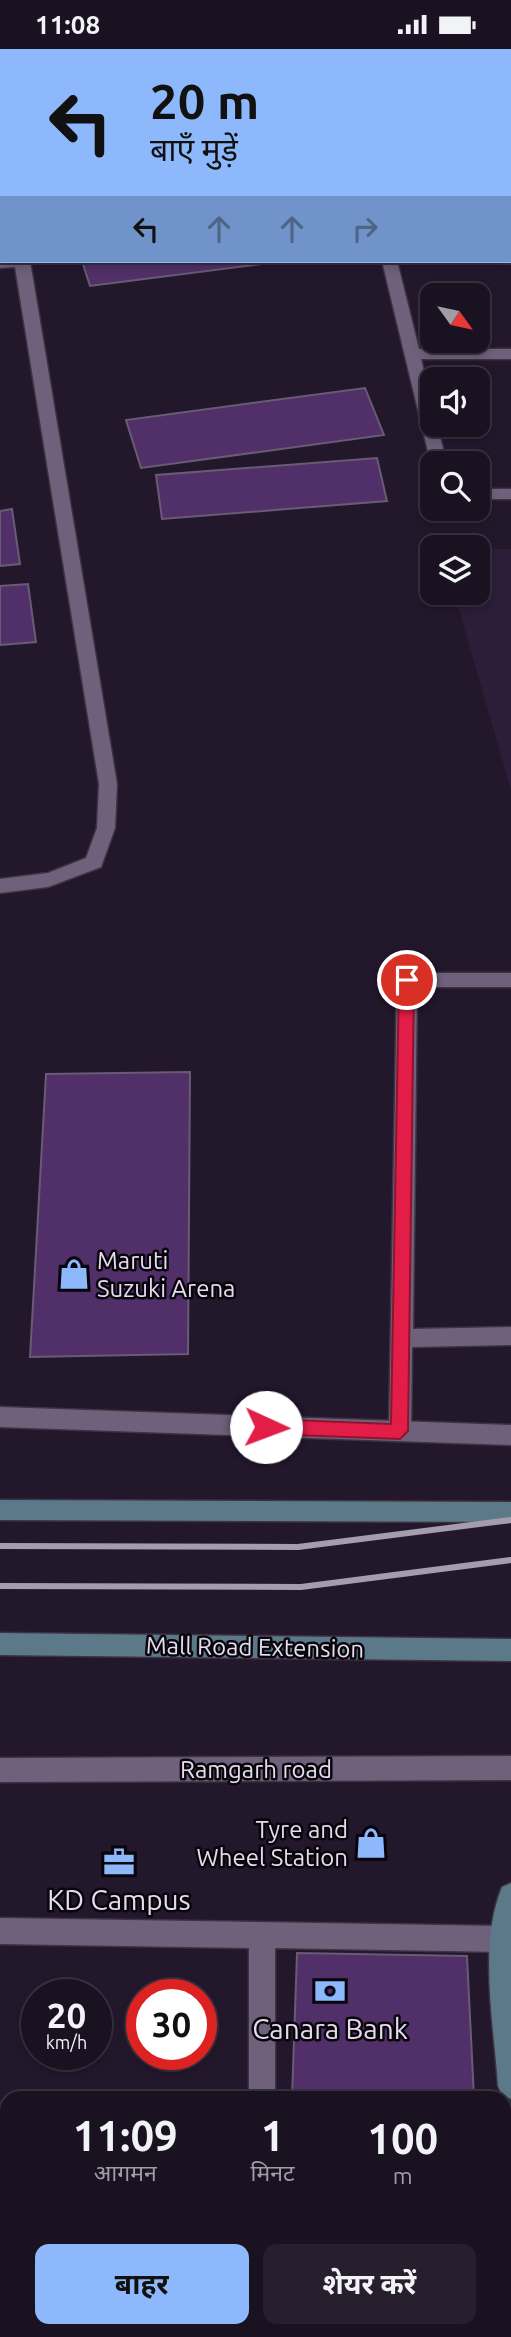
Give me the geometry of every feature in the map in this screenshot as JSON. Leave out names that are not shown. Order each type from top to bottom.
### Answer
[{"type":"main road","points":[[0,1510],[511,1512]]},
{"type":"main road","name":"Mall Road Extension","points":[[0,1644],[511,1650]]},
{"type":"main road","points":[[511,1896],[502,1939],[511,2086]]},
{"type":"street","points":[[0,885],[29,885],[66,876],[94,862],[106,828],[108,784],[22,263]]},
{"type":"street","points":[[389,263],[436,451]]},
{"type":"street","points":[[412,354],[511,354]]},
{"type":"street","points":[[490,494],[511,494]]},
{"type":"street","points":[[400,1431],[407,980],[511,979]]},
{"type":"street","points":[[401,1338],[511,1336]]},
{"type":"street","points":[[0,1417],[511,1435]]},
{"type":"street","name":"Ramgarh road","points":[[0,1770],[511,1768]]},
{"type":"street","points":[[0,1931],[502,1939]]},
{"type":"street","points":[[262,1935],[262,2091]]},
{"type":"shaded area","points":[[490,549],[511,549],[511,790],[457,605],[490,605]]},
{"type":"building","points":[[83,263],[269,263],[90,286]]},
{"type":"building","points":[[365,388],[384,435],[141,468],[126,420]]},
{"type":"building","points":[[377,458],[387,501],[162,519],[156,475]]},
{"type":"building","points":[[12,509],[20,564],[0,566],[0,511]]},
{"type":"building","points":[[28,584],[36,642],[0,645],[0,586]]},
{"type":"building","points":[[190,1072],[188,1354],[30,1357],[46,1074]]},
{"type":"building","points":[[297,1953],[467,1956],[474,2091],[292,2091]]},
{"type":"railway","points":[[0,1546],[298,1547],[511,1520]]},
{"type":"railway","points":[[0,1586],[301,1587],[511,1560]]},
{"type":"place","name":"Maruti Suzuki Arena","points":[[74,1274]]},
{"type":"place","name":"Tyre and Wheel Station","points":[[371,1843]]},
{"type":"place","name":"KD Campus","points":[[119,1862]]},
{"type":"place","name":"Canara Bank","points":[[330,1991]]},
{"type":"route","points":[[266,1427],[400,1431],[407,980]]}]
